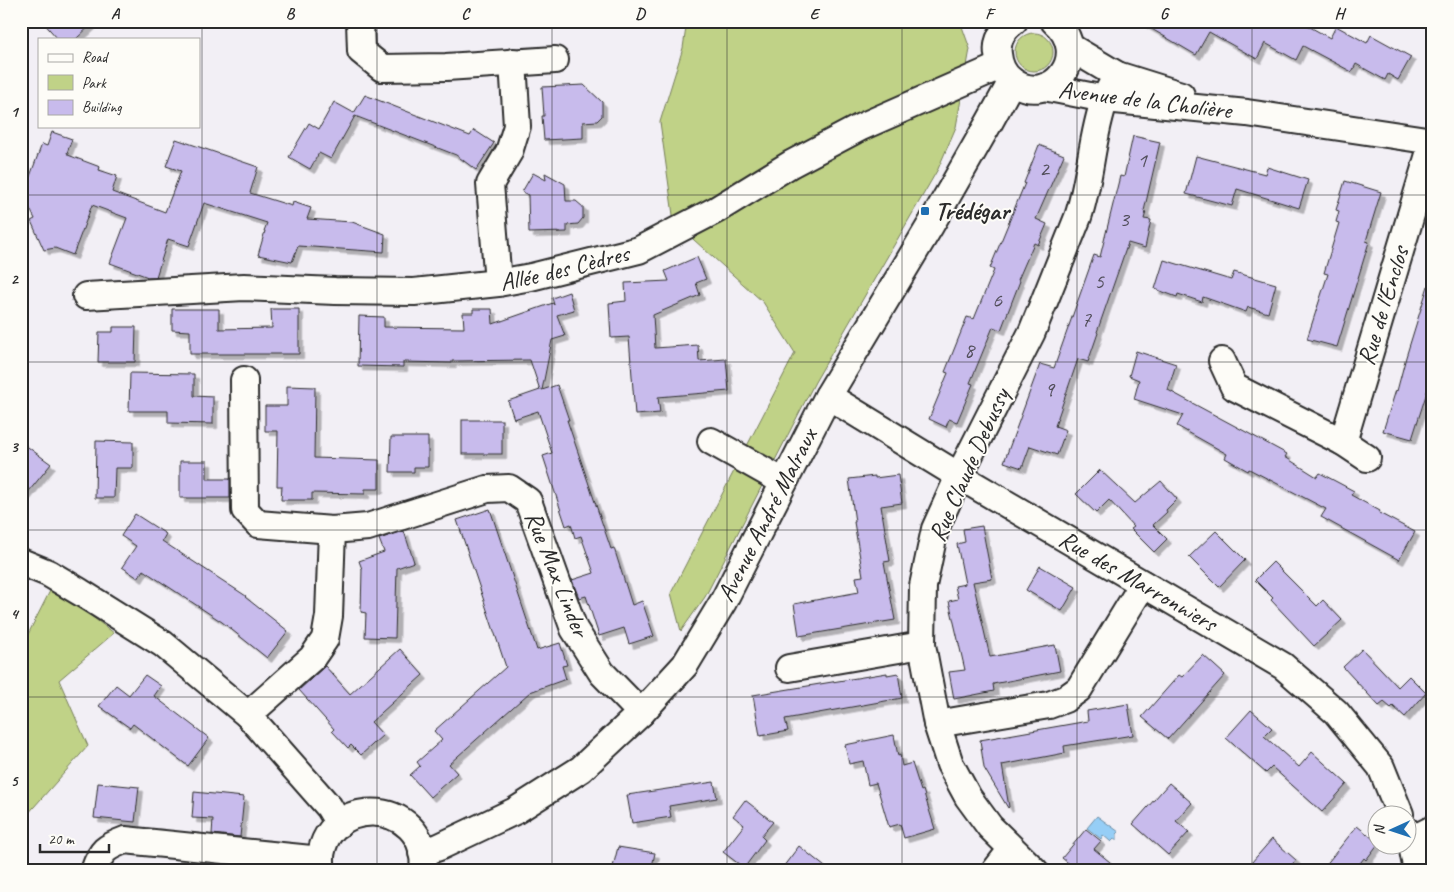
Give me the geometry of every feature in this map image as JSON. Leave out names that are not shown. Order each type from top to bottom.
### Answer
[{"type":"street","points":[[360,21],[361,51],[382,68],[555,60]]},
{"type":"street","points":[[1006,24],[998,46],[998,56],[1006,73]]},
{"type":"street","points":[[1044,87],[1056,81],[1066,70],[1069,62],[1066,31]]},
{"type":"street","name":"Avenue de la Cholière","points":[[1066,31],[1117,75],[1247,114]]},
{"type":"street","points":[[498,284],[490,184],[509,152],[517,126],[513,62]]},
{"type":"street","name":"Avenue de la Cholière","points":[[1006,73],[1027,88],[1044,87],[1105,99],[1247,114],[1433,141]]},
{"type":"street","name":"Allée des Cèdres","points":[[86,296],[244,287],[414,292],[498,284],[531,277],[640,250],[716,210],[791,164],[861,127],[1006,73]]},
{"type":"street","name":"Avenue André Malraux","points":[[423,862],[448,843],[524,806],[581,769],[641,713],[685,665],[723,602],[828,396],[930,226],[990,121],[1006,73]]},
{"type":"street","name":"Rue Claude Debussy","points":[[1034,871],[990,827],[968,798],[950,764],[936,724],[922,645],[924,586],[935,529],[959,476],[1032,332],[1078,217],[1084,199],[1099,120],[1105,99],[1117,75]]},
{"type":"street","name":"Rue de l'Enclos","points":[[1343,442],[1433,141]]},
{"type":"street","points":[[1222,361],[1234,387],[1343,442],[1367,458]]},
{"type":"street","name":"Rue Max Linder","points":[[244,380],[245,510],[258,524],[332,530],[368,527],[487,488],[509,488],[528,501],[574,629],[602,673],[641,713]]},
{"type":"street","name":"Rue des Marronniers","points":[[828,396],[959,476],[1283,666],[1336,712],[1381,768],[1396,804]]},
{"type":"street","points":[[711,441],[784,482]]},
{"type":"street","points":[[248,715],[312,658],[324,639],[329,616],[332,530]]},
{"type":"street","points":[[21,562],[48,573],[163,644],[248,715],[329,807],[339,824]]},
{"type":"street","points":[[936,724],[1050,705],[1064,699],[1079,689],[1143,584]]},
{"type":"street","points":[[789,668],[922,645]]},
{"type":"street","points":[[94,871],[98,860],[107,847],[125,840],[311,859],[321,866],[324,843],[339,824],[350,817],[376,812],[389,815],[401,821],[411,830],[418,840],[423,862]]},
{"type":"street","points":[[1417,833],[1417,871]]},
{"type":"street","points":[[995,871],[1012,850]]},
{"type":"green space","points":[[687,21],[960,21],[970,49],[956,127],[938,169],[815,382],[705,597],[681,631],[671,593],[795,353],[763,302],[674,222],[660,122],[683,48]]},
{"type":"green space","points":[[1034,33],[1047,39],[1053,52],[1047,65],[1034,71],[1021,65],[1015,52],[1021,39]]},
{"type":"green space","points":[[52,587],[114,633],[59,680],[88,746],[26,816],[21,826],[21,648]]},
{"type":"water","points":[[1097,816],[1119,832],[1117,839],[1111,842],[1103,835],[1101,839],[1087,828]]},
{"type":"building","points":[[42,21],[95,21],[77,38],[57,38]]},
{"type":"building","points":[[1138,21],[1299,21],[1330,38],[1336,26],[1367,43],[1371,35],[1411,57],[1398,80],[1388,74],[1385,80],[1356,64],[1352,72],[1303,46],[1296,60],[1265,43],[1257,59],[1209,32],[1196,55]]},
{"type":"building","points":[[584,85],[602,102],[602,116],[597,121],[583,122],[583,138],[544,140],[542,87]]},
{"type":"building","points":[[365,95],[470,136],[474,130],[494,143],[476,170],[456,155],[355,116],[331,159],[319,153],[310,169],[289,157],[309,123],[319,129],[334,102],[354,113]]},
{"type":"building","points":[[52,132],[72,139],[68,155],[100,167],[99,170],[117,176],[112,192],[165,212],[181,171],[166,166],[176,139],[258,167],[250,193],[292,206],[293,202],[311,208],[307,219],[352,222],[385,234],[384,252],[298,246],[292,262],[258,255],[267,223],[204,203],[189,246],[168,239],[156,277],[148,277],[110,263],[127,218],[92,205],[73,255],[55,248],[44,250],[31,221],[35,219],[23,195],[42,144],[47,146]]},
{"type":"building","points":[[1133,136],[1160,142],[1144,211],[1146,212],[1144,219],[1151,220],[1145,248],[1128,243],[1088,362],[1078,359],[1055,426],[1066,430],[1057,455],[1030,446],[1022,468],[1004,462],[1040,364],[1054,368],[1094,255],[1100,257],[1120,176],[1124,177]]},
{"type":"building","points":[[1039,145],[1064,155],[1036,219],[1047,224],[1038,245],[1034,243],[1018,280],[1020,281],[1001,330],[993,327],[970,383],[973,384],[957,422],[949,419],[946,427],[929,419],[948,373],[945,372],[967,317],[974,319],[994,270],[990,268]]},
{"type":"building","points":[[1196,156],[1265,174],[1267,167],[1308,180],[1299,208],[1237,189],[1232,206],[1186,194]]},
{"type":"building","points":[[533,173],[546,180],[545,173],[565,184],[566,201],[576,201],[583,207],[583,218],[578,224],[567,225],[567,232],[529,233],[528,195],[522,192]]},
{"type":"building","points":[[1345,181],[1381,192],[1366,241],[1369,242],[1337,347],[1307,339],[1328,274],[1324,273],[1339,223],[1336,222],[1339,211],[1336,210]]},
{"type":"building","points":[[697,257],[706,279],[696,283],[700,295],[653,315],[655,348],[698,345],[699,361],[726,359],[729,391],[658,397],[660,413],[635,415],[629,337],[611,338],[609,303],[626,301],[625,283],[669,281],[665,271]]},
{"type":"building","points":[[1164,260],[1231,280],[1234,272],[1276,284],[1268,313],[1248,307],[1246,312],[1203,297],[1202,302],[1178,294],[1177,297],[1155,289]]},
{"type":"building","points":[[1428,286],[1433,287],[1433,373],[1412,439],[1383,431],[1397,391]]},
{"type":"building","points":[[569,292],[574,310],[557,315],[565,336],[552,340],[542,390],[557,385],[569,420],[567,420],[611,549],[614,548],[632,605],[642,601],[654,636],[629,644],[624,628],[599,636],[586,596],[579,598],[572,580],[594,573],[581,536],[575,538],[571,524],[566,526],[543,456],[552,453],[538,411],[514,419],[508,401],[540,390],[530,360],[452,361],[452,363],[403,362],[403,367],[358,366],[359,316],[384,317],[384,327],[464,328],[463,313],[473,313],[473,309],[492,309],[493,324],[553,303],[554,305],[552,298]]},
{"type":"building","points":[[172,309],[219,309],[219,329],[272,328],[271,309],[299,309],[299,354],[190,354],[190,331],[172,330]]},
{"type":"building","points":[[113,327],[136,327],[135,362],[98,362],[99,332],[113,332]]},
{"type":"building","points":[[1136,351],[1176,364],[1168,390],[1287,454],[1285,457],[1317,477],[1320,473],[1354,491],[1351,495],[1380,511],[1379,513],[1415,532],[1399,560],[1321,517],[1326,509],[1249,469],[1248,471],[1225,458],[1227,454],[1177,426],[1183,415],[1134,399],[1139,380],[1129,376]]},
{"type":"building","points":[[130,373],[194,374],[194,396],[213,397],[213,424],[168,423],[168,411],[129,411]]},
{"type":"building","points":[[287,386],[315,387],[314,458],[379,460],[379,489],[365,489],[365,494],[312,493],[312,500],[281,500],[282,486],[277,486],[278,431],[265,431],[265,406],[287,406]]},
{"type":"building","points":[[462,420],[502,420],[502,454],[462,454]]},
{"type":"building","points":[[391,437],[428,437],[428,467],[414,467],[414,472],[390,472]]},
{"type":"building","points":[[96,441],[133,442],[133,468],[115,468],[114,498],[95,498]]},
{"type":"building","points":[[21,442],[51,464],[21,501]]},
{"type":"building","points":[[180,461],[207,461],[207,479],[230,479],[230,498],[180,498]]},
{"type":"building","points":[[1100,470],[1135,503],[1161,481],[1177,499],[1153,525],[1167,539],[1154,552],[1131,529],[1134,527],[1109,500],[1096,513],[1076,494]]},
{"type":"building","points":[[898,475],[902,503],[881,506],[890,561],[884,562],[895,620],[799,636],[794,604],[859,592],[856,577],[863,576],[849,479]]},
{"type":"building","points":[[490,509],[537,650],[560,643],[567,665],[562,666],[566,679],[530,692],[449,764],[457,773],[430,797],[410,775],[420,766],[417,762],[442,740],[434,731],[506,667],[457,520]]},
{"type":"building","points":[[135,514],[166,534],[162,541],[246,596],[288,631],[267,658],[222,622],[143,570],[138,578],[122,567],[136,546],[121,536]]},
{"type":"building","points":[[982,526],[992,579],[973,582],[990,657],[1055,645],[1060,671],[993,684],[994,691],[954,699],[949,672],[965,670],[949,601],[958,599],[955,586],[965,584],[957,544],[965,542],[963,529]]},
{"type":"building","points":[[404,531],[414,562],[397,568],[395,638],[365,637],[366,613],[361,612],[362,569],[359,561],[384,552],[379,539]]},
{"type":"building","points":[[1216,531],[1245,560],[1219,587],[1189,557]]},
{"type":"building","points":[[1273,562],[1317,606],[1323,600],[1342,620],[1314,646],[1255,580]]},
{"type":"building","points":[[1040,566],[1076,587],[1062,611],[1026,590]]},
{"type":"building","points":[[400,649],[423,675],[371,722],[383,735],[361,755],[351,745],[348,748],[332,731],[334,729],[299,690],[325,666],[350,694]]},
{"type":"building","points":[[1362,649],[1398,687],[1409,676],[1426,693],[1405,717],[1393,706],[1391,708],[1384,702],[1379,706],[1343,667]]},
{"type":"building","points":[[1203,655],[1225,675],[1168,739],[1142,717],[1179,675],[1182,677]]},
{"type":"building","points":[[887,673],[887,675],[898,673],[902,698],[785,719],[788,731],[760,736],[753,695]]},
{"type":"building","points":[[145,675],[161,686],[154,696],[209,738],[188,766],[133,724],[130,728],[99,706],[116,685],[129,695]]},
{"type":"building","points":[[1128,704],[1133,735],[1064,746],[1065,753],[1002,765],[1008,808],[984,768],[980,740],[1088,721],[1087,711]]},
{"type":"building","points":[[1251,710],[1272,728],[1264,736],[1299,767],[1312,752],[1347,784],[1322,812],[1272,767],[1266,773],[1226,738]]},
{"type":"building","points":[[894,735],[902,766],[912,763],[921,791],[923,790],[935,829],[904,838],[900,824],[889,827],[876,783],[868,785],[863,761],[849,764],[845,745]]},
{"type":"building","points":[[714,782],[717,798],[669,806],[671,817],[632,823],[627,795]]},
{"type":"building","points":[[98,783],[139,787],[135,822],[94,818]]},
{"type":"building","points":[[1169,783],[1192,803],[1176,821],[1189,832],[1168,855],[1133,824]]},
{"type":"building","points":[[194,792],[244,797],[240,837],[212,834],[213,819],[192,818]]},
{"type":"building","points":[[745,800],[773,822],[761,836],[765,840],[744,868],[723,852],[744,825],[733,816]]},
{"type":"building","points":[[1357,826],[1366,833],[1366,854],[1370,854],[1366,860],[1364,858],[1354,871],[1321,871]]},
{"type":"building","points":[[1086,829],[1101,841],[1094,849],[1121,871],[1078,871],[1062,858]]},
{"type":"building","points":[[1272,839],[1296,860],[1286,871],[1244,871]]},
{"type":"building","points":[[799,846],[830,871],[780,871]]},
{"type":"building","points":[[618,847],[655,853],[651,871],[612,871]]},
{"type":"place","name":"Trédégar","points":[[925,211]]}]
